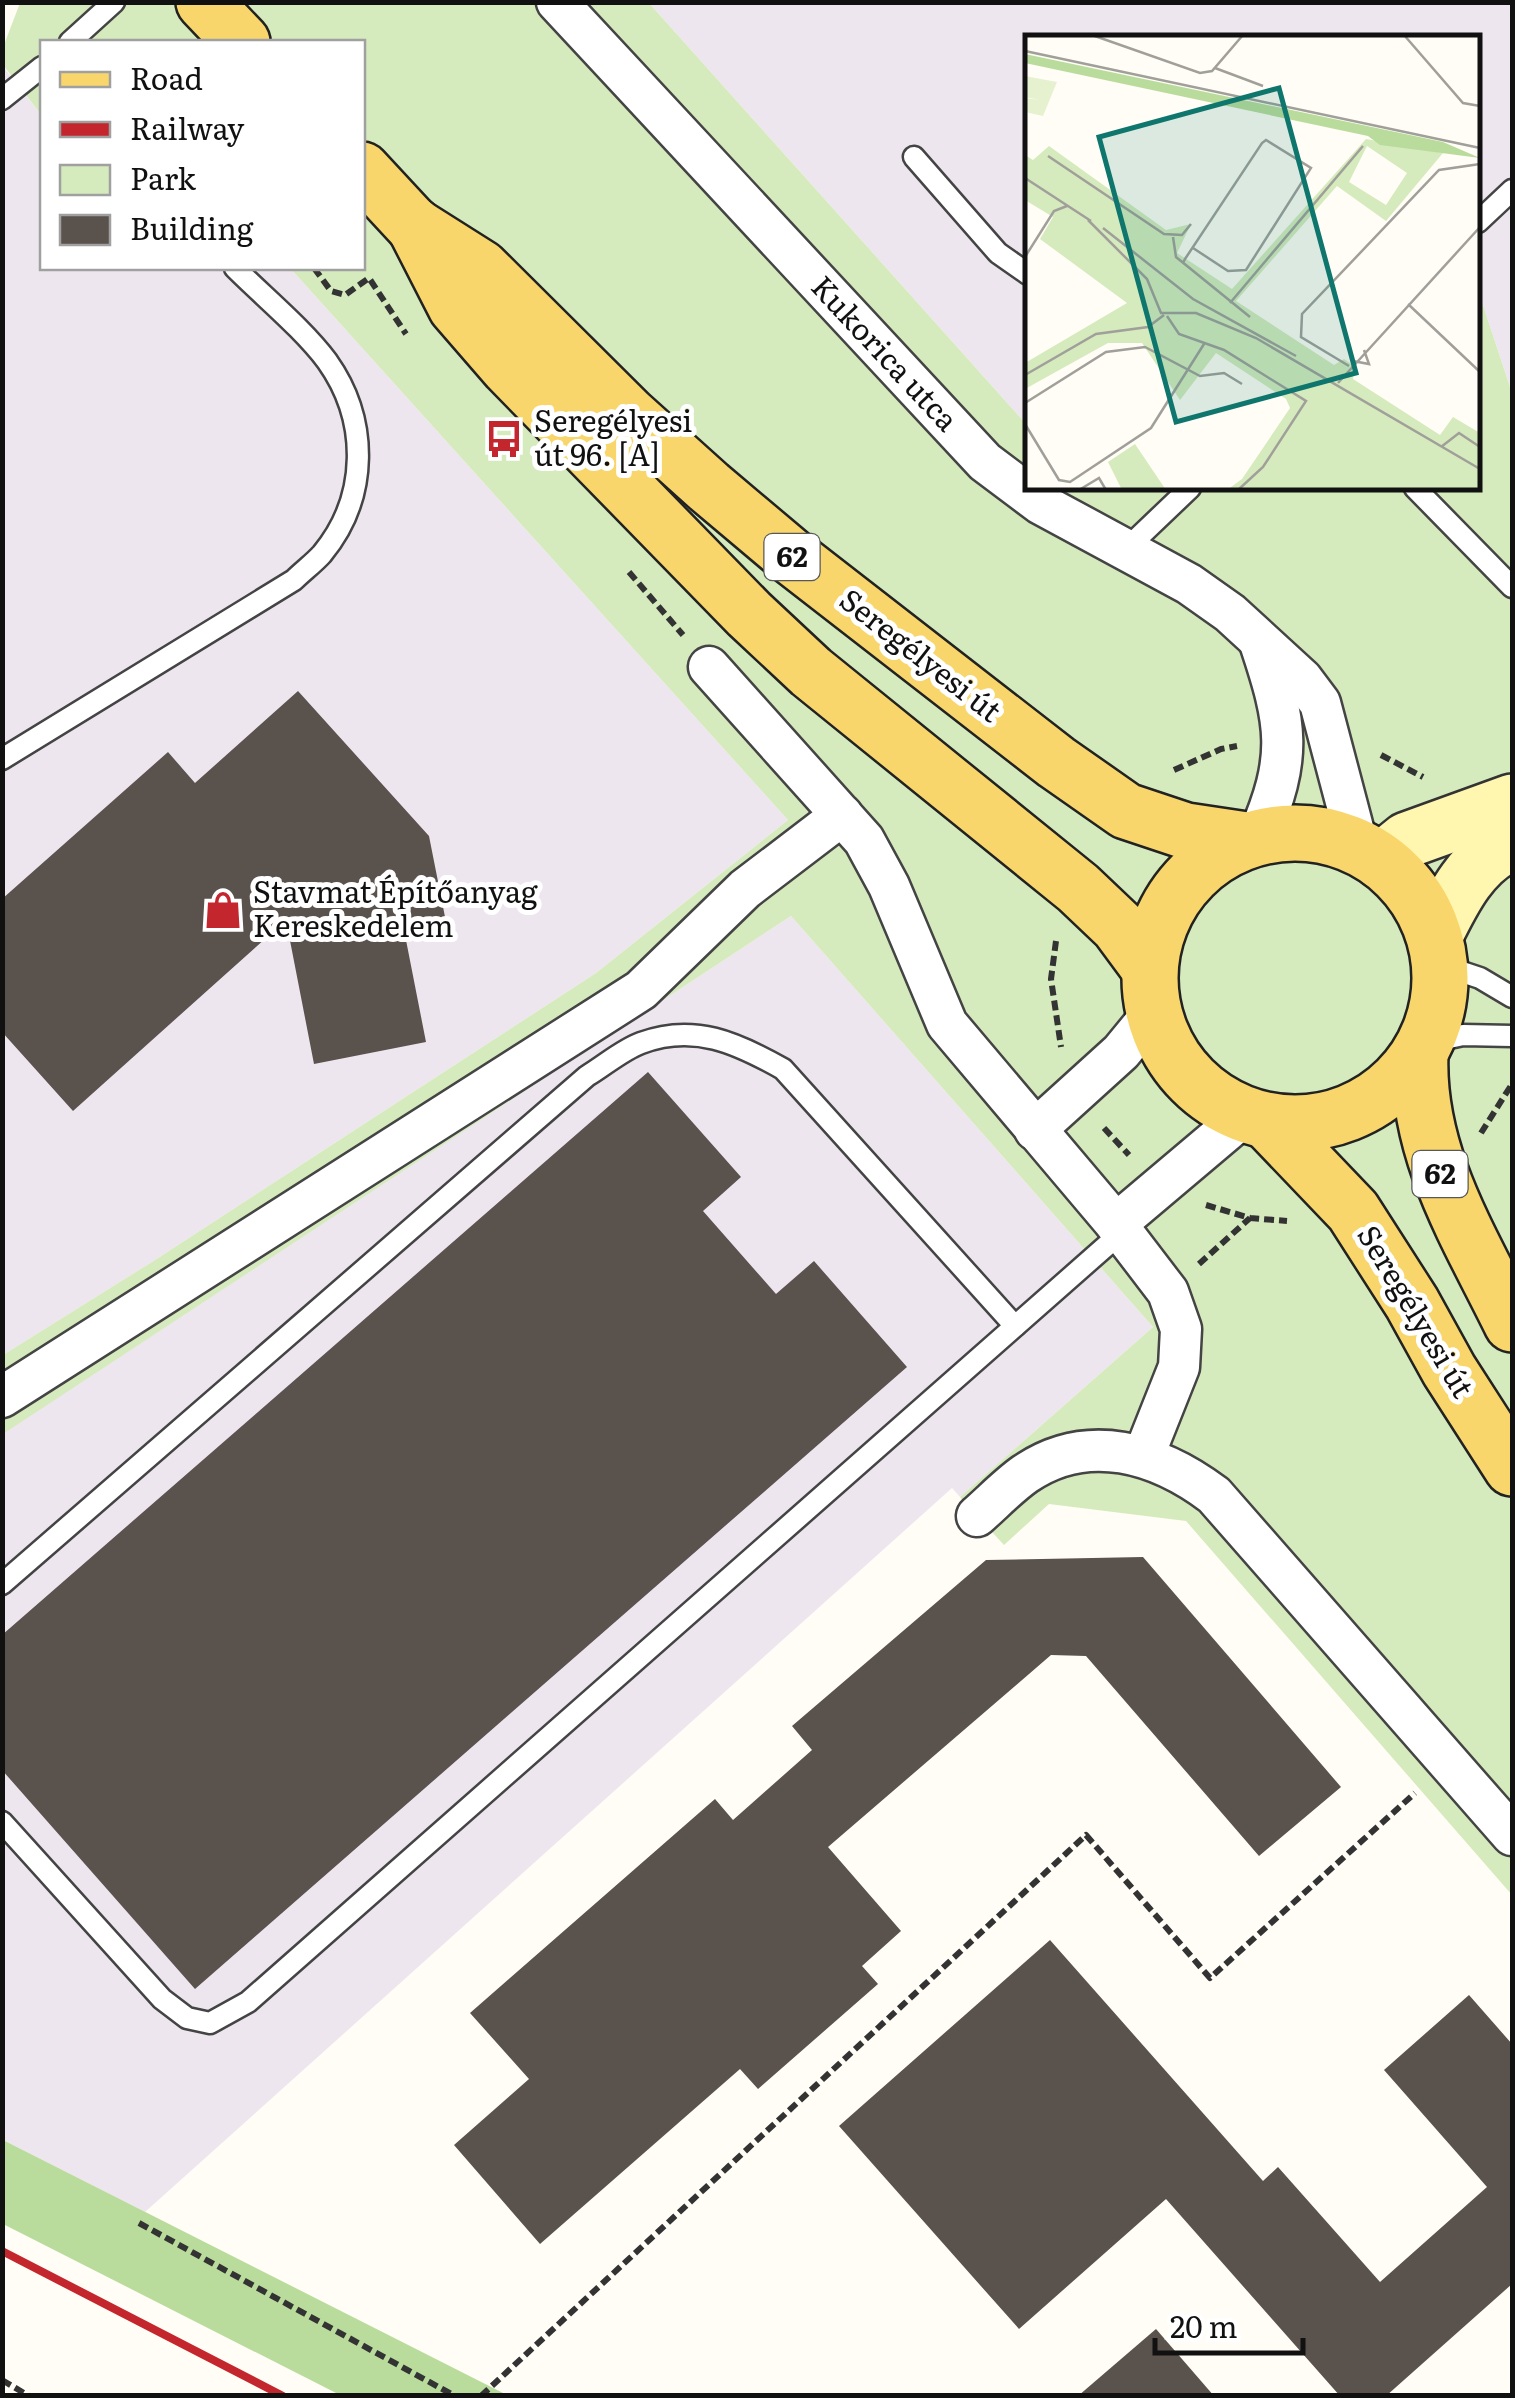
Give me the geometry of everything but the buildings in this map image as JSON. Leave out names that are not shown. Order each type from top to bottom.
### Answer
[{"type":"main road","points":[[204,2],[240,40]]},
{"type":"main road","name":"Seregélyesi út","points":[[365,173],[414,225],[482,268],[629,414],[792,557],[1056,762],[1126,811],[1186,831],[1252,839],[1309,833],[1370,854],[1402,880],[1418,901],[1438,950]]},
{"type":"main road","name":"Seregélyesi út","points":[[414,225],[456,307],[508,367],[749,614],[811,672],[1078,888],[1118,926],[1151,990]]},
{"type":"main road","points":[[1370,854],[1512,802]]},
{"type":"main road","name":"Seregélyesi út","points":[[1252,839],[1204,864],[1172,900],[1153,944],[1151,990],[1160,1035],[1186,1076],[1204,1092],[1256,1118],[1353,1211],[1512,1468]]},
{"type":"main road","points":[[1438,950],[1451,901],[1471,873],[1498,848],[1512,843]]},
{"type":"main road","name":"62","points":[[1438,950],[1439,1004],[1423,1048],[1418,1091],[1423,1121],[1441,1178],[1512,1324]]},
{"type":"main road","name":"62","points":[[1256,1118],[1305,1122],[1342,1116],[1386,1092],[1423,1048]]},
{"type":"street","name":"Kukorica utca","points":[[556,2],[985,462],[1041,504],[1189,584],[1230,613],[1302,679],[1320,704],[1370,854]]},
{"type":"street","name":"Kukorica utca","points":[[1252,839],[1278,786],[1285,738],[1278,697],[1260,643]]},
{"type":"street","points":[[709,667],[864,840],[889,886],[947,1024],[1168,1292],[1181,1328],[1178,1367],[1144,1456]]},
{"type":"street","points":[[2,1397],[641,990],[745,889],[842,814]]},
{"type":"street","points":[[1035,1130],[1121,1052],[1151,990]]},
{"type":"street","points":[[1119,1228],[1256,1118]]},
{"type":"street","points":[[977,1516],[1026,1473],[1068,1454],[1109,1450],[1144,1456],[1184,1472],[1214,1495],[1512,1835]]},
{"type":"lane","points":[[72,40],[114,2]]},
{"type":"lane","points":[[2,99],[40,70]]},
{"type":"lane","points":[[914,157],[998,253],[1025,272]]},
{"type":"lane","points":[[1480,220],[1512,190]]},
{"type":"lane","points":[[2,759],[294,580],[323,553],[344,516],[353,491],[360,439],[350,401],[326,360],[237,270]]},
{"type":"lane","points":[[1124,550],[1188,490]]},
{"type":"lane","points":[[1418,490],[1512,586]]},
{"type":"lane","points":[[1438,950],[1512,997]]},
{"type":"lane","points":[[2,1584],[587,1076],[640,1043],[686,1033],[738,1043],[783,1069],[1016,1326]]},
{"type":"lane","points":[[1423,1048],[1463,1036],[1512,1036]]},
{"type":"lane","points":[[2,1822],[162,1999],[186,2018],[210,2023],[248,2002],[1016,1326],[1119,1228]]},
{"type":"path","points":[[1168,1292],[1250,1218]]},
{"type":"path","points":[[481,2396],[1086,1835],[1210,1978],[1420,1789]]},
{"type":"path","points":[[138,2223],[455,2396]]},
{"type":"path","points":[[2,2380],[29,2396]]},
{"type":"shaded area","points":[[649,3],[1512,3],[1512,393],[1480,296],[1480,35],[1025,35],[1025,423]]},
{"type":"shaded area","points":[[2,65],[40,113],[40,270],[292,270],[788,820],[596,973],[3,1355]]},
{"type":"shaded area","points":[[791,916],[1153,1327],[960,1497],[952,1488],[145,2212],[3,2140],[2,1434]]},
{"type":"green space","points":[[20,3],[649,3],[1025,423],[1025,490],[1480,490],[1480,296],[1512,393],[1512,1895],[1186,1521],[1049,1504],[1004,1545],[960,1497],[1153,1327],[791,916],[3,1434],[3,1355],[596,973],[788,820],[292,270],[365,270],[365,40],[40,40],[40,113],[3,65],[2,50]]},
{"type":"green space","points":[[3,2140],[507,2395],[340,2395],[3,2224]]},
{"type":"railway","points":[[2,2251],[283,2396]]},
{"type":"place","name":"Seregélyesi út 96. [A]","points":[[504,439]]},
{"type":"place","name":"Stavmat Építőanyag Kereskedelem","points":[[223,910]]}]
